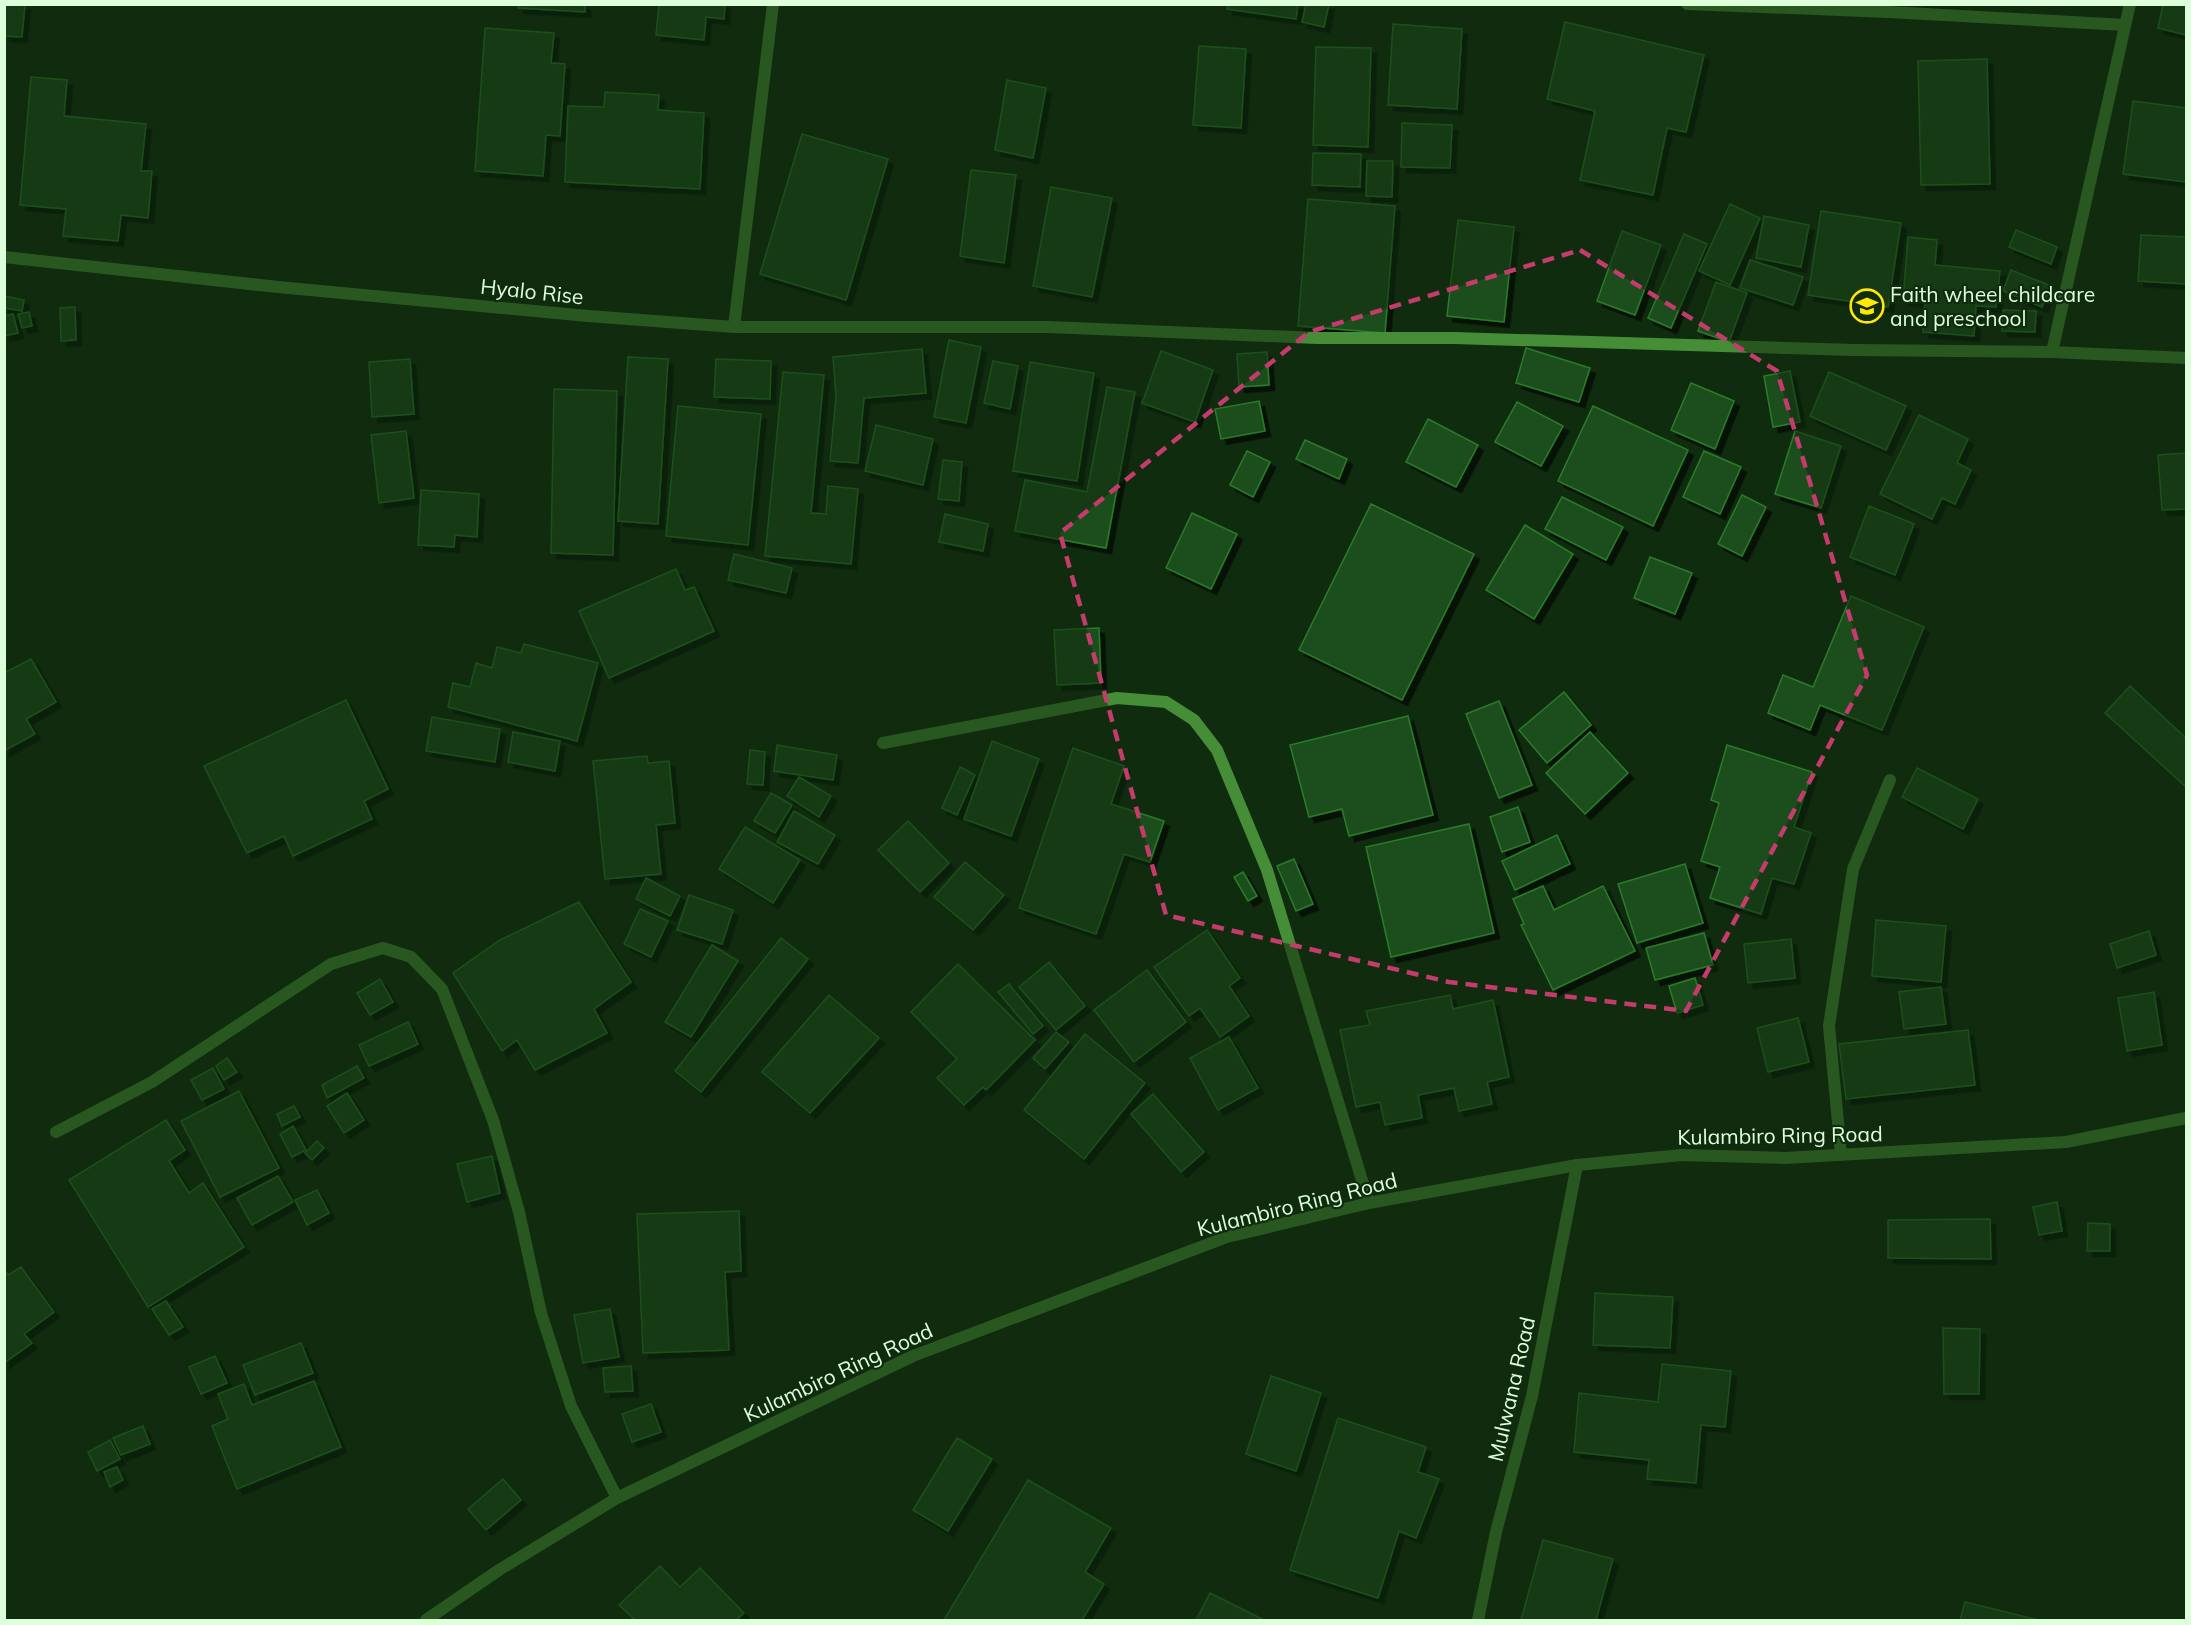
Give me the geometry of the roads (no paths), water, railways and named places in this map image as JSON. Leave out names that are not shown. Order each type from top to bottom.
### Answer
[{"type":"street","points":[[734,327],[773,4]]},
{"type":"street","points":[[1687,4],[2125,25]]},
{"type":"street","points":[[2052,352],[2130,4]]},
{"type":"street","name":"Hyalo Rise","points":[[4,257],[278,287],[588,316],[734,327],[1049,327],[1317,338],[1454,338],[1854,350],[2052,352],[2187,358]]},
{"type":"street","points":[[883,743],[1117,698],[1166,702],[1194,720],[1217,750],[1267,870],[1369,1203]]},
{"type":"street","points":[[1841,1155],[1829,1026],[1854,869],[1890,780]]},
{"type":"street","points":[[56,1132],[152,1082],[331,964],[383,948],[411,957],[442,990],[493,1120],[519,1212],[541,1313],[571,1406],[617,1497]]},
{"type":"street","name":"Kulambiro Ring Road","points":[[426,1620],[499,1570],[617,1497],[913,1356],[1227,1237],[1369,1203],[1576,1165],[1682,1155],[1785,1158],[2066,1142],[2187,1118]]},
{"type":"street","name":"Mulwana Road","points":[[1478,1620],[1496,1532],[1532,1396],[1576,1165]]},
{"type":"place","name":"Faith wheel childcare and preschool","points":[[1867,306]]}]
